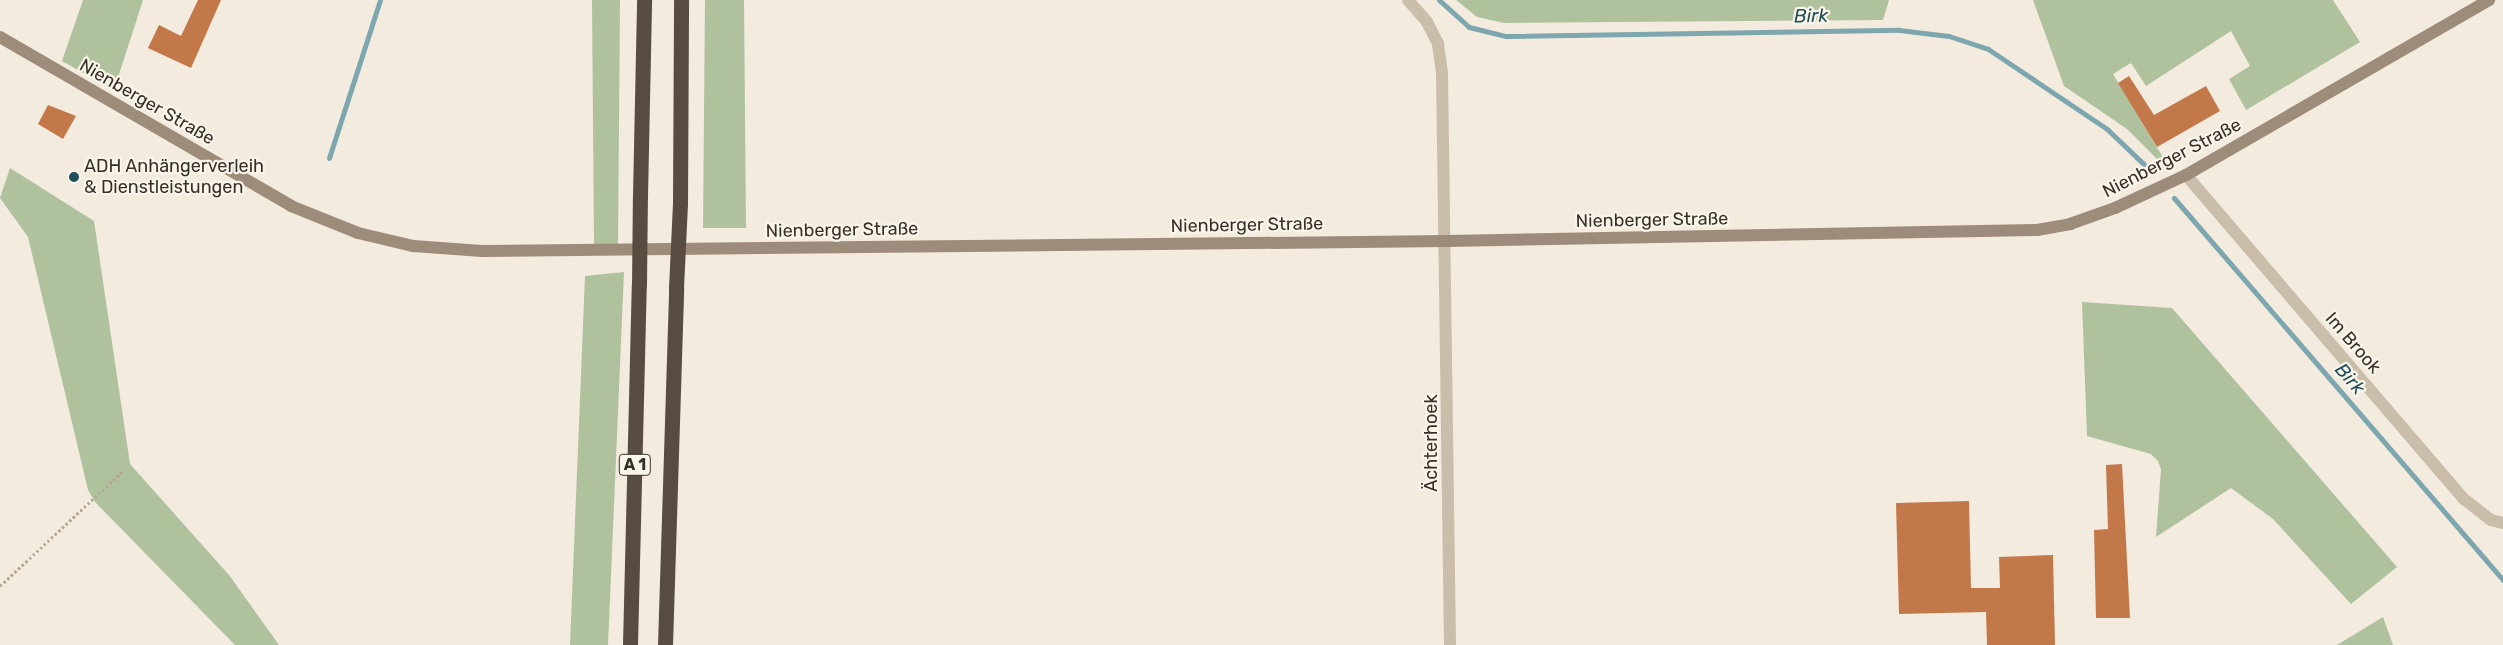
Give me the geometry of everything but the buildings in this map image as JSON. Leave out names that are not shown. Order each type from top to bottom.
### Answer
[{"type":"highway","name":"A 1","points":[[630,645],[644,0]]},
{"type":"highway","name":"A 1","points":[[666,645],[680,204],[681,0]]},
{"type":"street","name":"Ächterhoek","points":[[1408,0],[1426,22],[1438,44],[1442,72],[1447,241],[1450,645]]},
{"type":"street","name":"Nienberger Straße","points":[[0,37],[291,206],[358,233],[413,246],[482,251],[1447,241],[2037,230],[2070,224],[2115,208],[2186,175],[2489,0]]},
{"type":"street","name":"Im Brook","points":[[2186,175],[2464,499],[2491,520],[2503,524]]},
{"type":"path","points":[[0,586],[124,470]]},
{"type":"green space","points":[[83,0],[143,0],[114,90],[62,61]]},
{"type":"green space","points":[[592,0],[620,0],[618,244],[594,244]]},
{"type":"green space","points":[[705,0],[744,0],[746,228],[703,228]]},
{"type":"green space","points":[[1456,0],[1889,0],[1883,20],[1504,23],[1477,17]]},
{"type":"green space","points":[[2033,0],[2333,0],[2360,42],[2246,110],[2229,79],[2250,66],[2231,31],[2146,86],[2131,63],[2113,74],[2164,159],[2159,161],[2127,129],[2064,86]]},
{"type":"green space","points":[[10,168],[94,221],[130,464],[229,575],[279,645],[235,645],[95,502],[88,490],[28,237],[0,198]]},
{"type":"green space","points":[[624,272],[608,645],[570,645],[585,276]]},
{"type":"green space","points":[[2082,302],[2172,308],[2397,567],[2351,604],[2273,519],[2231,488],[2156,537],[2161,469],[2158,461],[2151,454],[2087,436]]},
{"type":"green space","points":[[2383,617],[2393,645],[2337,645]]},
{"type":"waterway","points":[[329,158],[380,0]]},
{"type":"waterway","name":"Birk","points":[[1439,0],[1469,27],[1506,36],[1899,30],[1949,36],[1988,49],[2107,129],[2151,171]]},
{"type":"waterway","name":"Birk","points":[[2174,198],[2503,580]]},
{"type":"place","name":"ADH Anhängerverleih & Dienstleistungen","points":[[74,177]]}]
